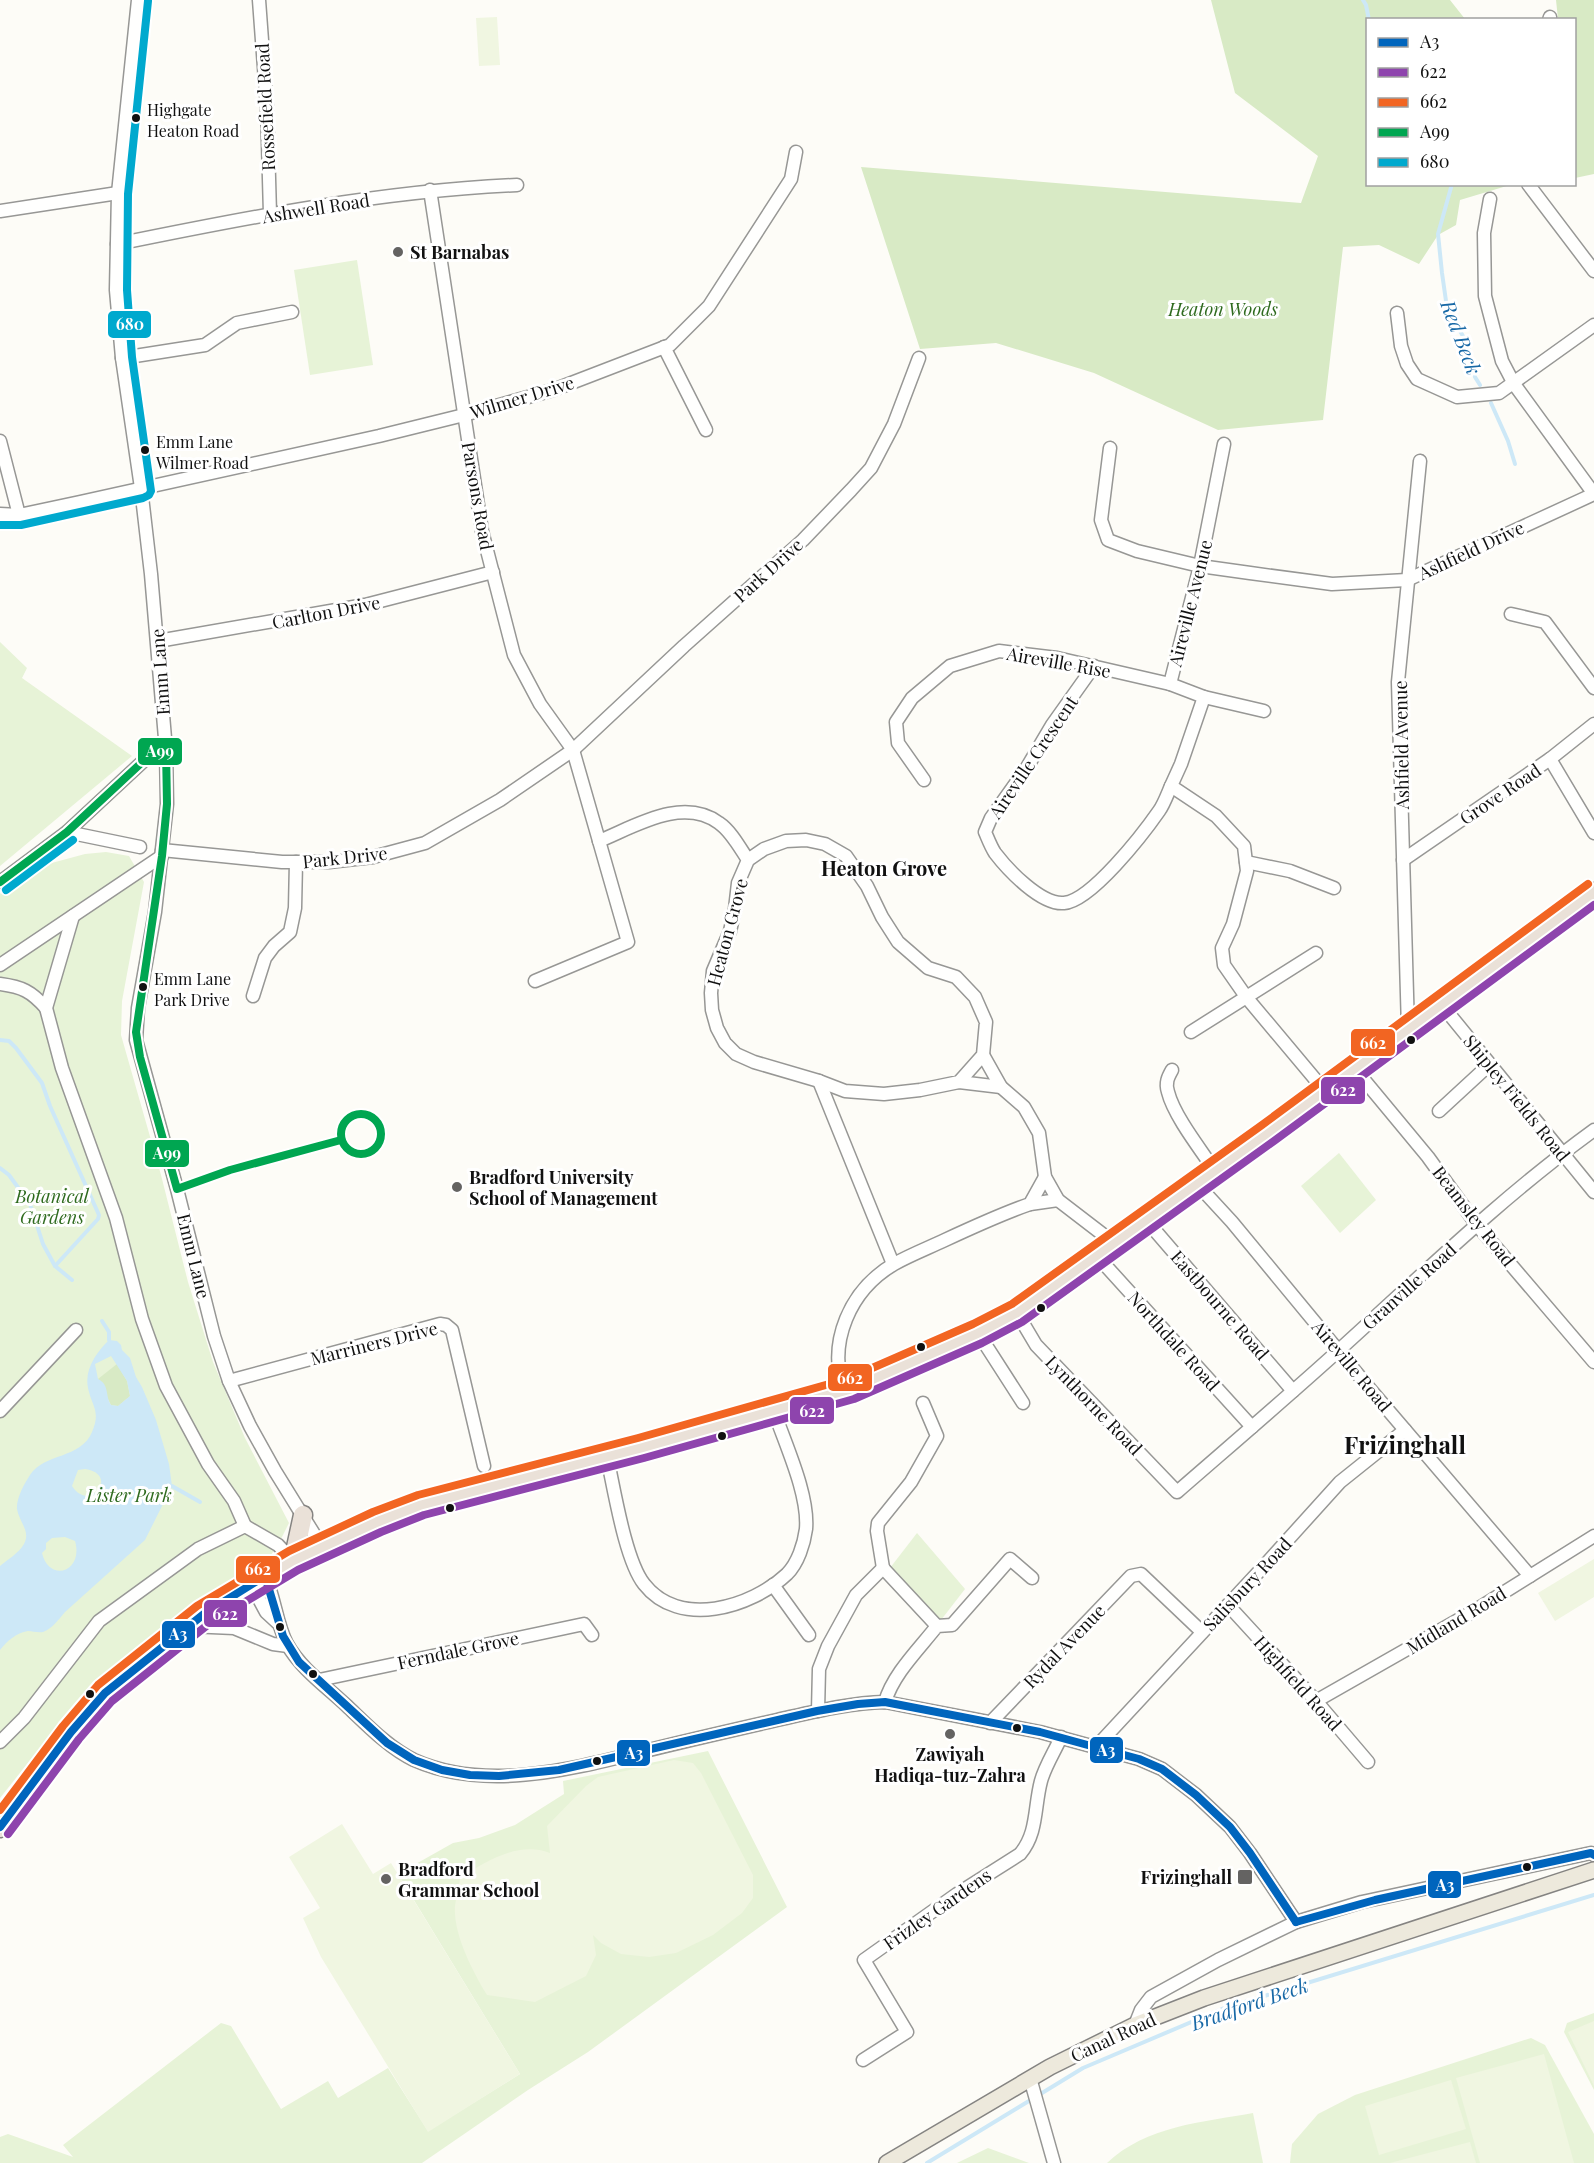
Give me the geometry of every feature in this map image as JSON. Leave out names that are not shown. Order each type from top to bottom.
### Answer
[{"type":"highway","points":[[0,1827],[71,1732],[105,1693],[189,1626],[258,1580],[322,1547],[421,1505],[607,1457],[844,1391],[978,1333],[1017,1313],[1355,1069],[1594,892]]},
{"type":"highway","points":[[293,1561],[303,1515]]},
{"type":"main road","name":"Canal Road","points":[[887,2163],[1032,2085],[1135,2025],[1204,1998],[1594,1870]]},
{"type":"street","name":"Emm Lane","points":[[138,0],[118,193],[116,290],[122,358],[141,488],[158,641],[166,750],[167,804],[162,853],[138,1008],[136,1040],[214,1336],[229,1381],[275,1471],[322,1547]]},
{"type":"street","name":"Rossefield Road","points":[[259,0],[267,108],[270,214]]},
{"type":"street","name":"Wilmer Drive","points":[[0,514],[19,515],[379,436],[464,415],[553,390],[670,345],[709,306],[790,178],[796,152]]},
{"type":"street","name":"Ashwell Road","points":[[117,244],[270,214],[430,190],[517,185]]},
{"type":"street","points":[[1530,186],[1594,271]]},
{"type":"street","name":"Parsons Road","points":[[430,190],[482,531],[514,655],[540,704],[573,750]]},
{"type":"street","points":[[0,211],[118,193]]},
{"type":"street","points":[[1490,199],[1484,233],[1485,296],[1502,361],[1514,384],[1594,494]]},
{"type":"street","points":[[122,358],[205,345],[237,323],[292,312]]},
{"type":"street","points":[[1397,313],[1401,346],[1407,364],[1417,378],[1456,397],[1499,393],[1594,325]]},
{"type":"street","points":[[664,347],[706,430]]},
{"type":"street","name":"Park Drive","points":[[162,853],[296,862],[329,862],[373,857],[425,843],[500,800],[573,750],[802,540],[871,468],[894,424],[918,358]]},
{"type":"street","points":[[0,441],[19,515]]},
{"type":"street","name":"Aireville Avenue","points":[[1224,444],[1200,566],[1170,684],[1204,697],[1264,711]]},
{"type":"street","name":"Ashfield Drive","points":[[1110,448],[1101,519],[1108,540],[1137,551],[1200,566],[1332,584],[1407,580],[1594,494]]},
{"type":"street","name":"Ashfield Avenue","points":[[1408,1029],[1398,682],[1420,461]]},
{"type":"street","name":"Carlton Drive","points":[[158,641],[365,605],[493,572]]},
{"type":"street","points":[[1511,614],[1545,622],[1594,688]]},
{"type":"street","name":"Aireville Rise","points":[[924,780],[898,743],[897,722],[912,698],[950,666],[999,651],[1057,658],[1170,684]]},
{"type":"street","name":"Aireville Crescent","points":[[1094,666],[991,818],[986,832],[994,851],[1021,882],[1047,899],[1064,903],[1083,897],[1106,876],[1160,809],[1171,786]]},
{"type":"street","points":[[1204,697],[1171,786],[1216,816],[1244,846],[1247,871],[1233,924],[1222,948],[1224,965],[1324,1091]]},
{"type":"street","name":"Grove Road","points":[[1403,860],[1550,759],[1594,724]]},
{"type":"street","points":[[0,882],[67,832],[152,753],[166,750]]},
{"type":"street","points":[[535,981],[628,942],[573,750]]},
{"type":"street","points":[[1550,759],[1594,833]]},
{"type":"street","name":"Heaton Grove","points":[[599,842],[659,816],[686,812],[702,815],[720,823],[748,860]]},
{"type":"street","points":[[67,832],[140,847]]},
{"type":"street","name":"Heaton Grove","points":[[983,1055],[986,1023],[975,997],[956,977],[928,968],[898,942],[882,917],[867,886],[846,856],[825,844],[806,840],[786,842],[764,849],[748,860],[738,883],[730,931],[713,971],[711,993],[717,1028],[725,1043],[736,1054],[845,1091],[884,1094],[920,1090],[958,1082],[1001,1087]]},
{"type":"street","points":[[0,965],[162,853]]},
{"type":"street","points":[[252,996],[266,958],[274,946],[290,932],[295,908],[296,862]]},
{"type":"street","points":[[1246,862],[1290,871],[1334,888]]},
{"type":"street","points":[[46,1008],[73,916]]},
{"type":"street","points":[[1191,1032],[1316,953]]},
{"type":"street","points":[[0,984],[25,989],[34,994],[46,1008],[62,1068],[116,1218],[142,1319],[166,1386],[208,1464],[234,1501],[245,1526],[278,1545],[293,1561]]},
{"type":"street","name":"Shipley Fields Road","points":[[1441,1004],[1594,1192]]},
{"type":"street","points":[[958,1082],[983,1055],[1001,1087],[1023,1107],[1040,1133],[1046,1177],[1058,1200],[1114,1243]]},
{"type":"street","points":[[1439,1111],[1490,1064]]},
{"type":"street","name":"Beamsley Road","points":[[1355,1069],[1428,1157],[1477,1226],[1594,1362]]},
{"type":"street","points":[[1172,1070],[1167,1080],[1168,1092],[1191,1135],[1215,1171]]},
{"type":"street","points":[[819,1081],[893,1264]]},
{"type":"street","name":"Granville Road","points":[[1177,1492],[1339,1350],[1440,1256],[1561,1154],[1594,1130]]},
{"type":"street","points":[[1030,1204],[1046,1177]]},
{"type":"street","name":"Aireville Road","points":[[1197,1184],[1232,1222],[1530,1576]]},
{"type":"street","points":[[844,1391],[837,1360],[840,1337],[849,1312],[866,1287],[893,1264],[996,1216],[1030,1204],[1058,1200]]},
{"type":"street","name":"Eastbourne Road","points":[[1146,1220],[1293,1391]]},
{"type":"street","name":"Northdale Road","points":[[1096,1256],[1252,1427]]},
{"type":"street","name":"Lynthorne Road","points":[[1017,1313],[1042,1351],[1177,1492]]},
{"type":"street","name":"Marriners Drive","points":[[229,1381],[440,1324],[446,1325],[452,1330],[484,1466]]},
{"type":"street","points":[[0,1411],[76,1329]]},
{"type":"street","points":[[978,1333],[1023,1403]]},
{"type":"street","points":[[923,1403],[937,1436],[910,1482],[878,1523],[877,1531],[883,1568],[937,1626]]},
{"type":"street","points":[[607,1457],[633,1564],[643,1583],[655,1595],[669,1603],[699,1611],[734,1604],[773,1585],[788,1573],[797,1560],[806,1528],[802,1491],[774,1411]]},
{"type":"street","name":"Salisbury Road","points":[[1096,1747],[1340,1482],[1405,1430]]},
{"type":"street","points":[[0,1742],[24,1718],[99,1622],[198,1549],[245,1526]]},
{"type":"street","name":"Midland Road","points":[[1316,1701],[1594,1536]]},
{"type":"street","points":[[885,1702],[888,1691],[896,1679],[937,1626],[952,1625],[1010,1559],[1032,1578]]},
{"type":"street","points":[[818,1710],[819,1669],[828,1646],[856,1594],[883,1568]]},
{"type":"street","name":"Rydal Avenue","points":[[990,1723],[1131,1576],[1141,1574],[1202,1632]]},
{"type":"street","points":[[258,1580],[273,1593],[279,1624],[288,1646],[304,1666],[366,1724],[411,1758],[433,1767],[456,1773],[485,1775],[552,1771],[591,1764],[818,1710],[885,1702],[1061,1737],[1139,1759],[1162,1769],[1196,1795],[1230,1827],[1296,1922]]},
{"type":"street","points":[[773,1585],[809,1635]]},
{"type":"street","name":"Highfield Road","points":[[1228,1605],[1368,1762]]},
{"type":"street","name":"Ferndale Grove","points":[[319,1680],[584,1624],[592,1635]]},
{"type":"street","points":[[189,1626],[234,1628],[273,1644],[288,1646]]},
{"type":"street","name":"Frizley Gardens","points":[[863,2060],[906,2032],[864,1960],[957,1894],[1020,1854],[1027,1845],[1033,1829],[1041,1780],[1061,1737]]},
{"type":"street","points":[[1135,2025],[1141,2010],[1151,1997],[1218,1960],[1296,1922],[1362,1902],[1525,1866],[1591,1853],[1594,1855]]},
{"type":"street","points":[[1032,2085],[1054,2163]]},
{"type":"green space","name":"Heaton Woods","points":[[1211,0],[1450,0],[1464,18],[1366,18],[1366,186],[1507,186],[1460,200],[1456,225],[1438,235],[1419,264],[1379,245],[1343,247],[1323,420],[1218,430],[1094,373],[996,343],[920,349],[861,167],[1301,203],[1318,156],[1235,93]]},
{"type":"green space","points":[[1556,0],[1594,0],[1594,174],[1576,178],[1576,18],[1558,18]]},
{"type":"green space","points":[[497,17],[500,65],[479,66],[476,18]]},
{"type":"green space","points":[[357,260],[373,365],[310,375],[294,270]]},
{"type":"green space","points":[[0,642],[27,668],[22,678],[132,756],[0,866]]},
{"type":"green space","name":"Lister Park","points":[[106,852],[129,856],[144,882],[122,1001],[121,1035],[161,1175],[188,1282],[213,1362],[245,1438],[289,1523],[268,1559],[183,1612],[135,1648],[78,1700],[0,1798],[0,894],[22,871],[85,854]]},
{"type":"green space","points":[[1339,1153],[1376,1200],[1340,1233],[1301,1186]]},
{"type":"green space","points":[[117,1364],[127,1381],[130,1396],[118,1406],[111,1405],[98,1379]]},
{"type":"green space","points":[[917,1533],[965,1589],[941,1620],[890,1568]]},
{"type":"green space","points":[[1594,1559],[1594,1597],[1555,1621],[1538,1593]]},
{"type":"green space","points":[[708,1751],[787,1907],[588,2052],[422,2163],[0,2163],[0,2137],[8,2134],[73,2157],[63,2145],[221,2023],[231,2026],[281,2109],[328,2081],[338,2098],[388,2068],[428,2131],[520,2074],[398,1874],[453,1843],[479,1838],[515,1825],[564,1794],[563,1781]]},
{"type":"green space","points":[[674,1760],[693,1763],[701,1773],[753,1875],[753,1898],[742,1913],[713,1935],[676,1953],[649,1957],[621,1954],[601,1943],[593,1935],[596,1955],[586,1976],[535,2002],[487,1995],[470,1964],[457,1928],[455,1906],[460,1878],[492,1859],[515,1851],[526,1849],[550,1853],[547,1826],[586,1786],[598,1777]]},
{"type":"green space","points":[[342,1824],[373,1874],[391,1863],[520,2074],[428,2132],[321,1957],[303,1918],[320,1908],[289,1857]]},
{"type":"green space","points":[[1594,2013],[1594,2090],[1564,2032],[1567,2023]]},
{"type":"green space","points":[[1594,2021],[1594,2086],[1568,2032]]},
{"type":"green space","points":[[1531,2038],[1545,2045],[1594,2134],[1594,2163],[1290,2163],[1292,2144],[1318,2114],[1355,2095]]},
{"type":"green space","points":[[1544,2054],[1574,2163],[1480,2163],[1456,2078]]},
{"type":"green space","points":[[1451,2080],[1466,2129],[1379,2155],[1365,2106]]},
{"type":"green space","points":[[1253,2113],[1263,2163],[1107,2163],[1122,2151],[1157,2133],[1195,2123]]},
{"type":"green space","points":[[1470,2142],[1476,2163],[1390,2163]]},
{"type":"green space","points":[[988,2148],[1029,2163],[957,2163]]},
{"type":"water","points":[[109,1340],[117,1341],[130,1358],[136,1377],[156,1420],[169,1464],[172,1486],[145,1540],[49,1629],[43,1632],[28,1631],[20,1634],[0,1650],[0,1566],[19,1550],[26,1539],[17,1509],[19,1496],[36,1468],[71,1452],[87,1441],[96,1419],[88,1388],[88,1374],[92,1361]],"holes":[[[111,1356],[127,1381],[130,1396],[118,1406],[111,1405],[109,1402],[106,1387],[98,1379],[95,1364]],[[85,1469],[95,1472],[100,1478],[101,1484],[93,1494],[87,1496],[79,1494],[72,1486],[78,1470]],[[65,1537],[75,1541],[75,1560],[64,1570],[58,1571],[51,1568],[42,1553],[46,1549],[46,1543],[52,1538]]]},
{"type":"waterway","name":"Red Beck","points":[[1363,0],[1369,18]]},
{"type":"waterway","name":"Red Beck","points":[[1451,186],[1438,234],[1447,308],[1468,345],[1475,377],[1480,385]]},
{"type":"waterway","name":"Red Beck","points":[[1491,403],[1508,441],[1515,464]]},
{"type":"waterway","points":[[0,1040],[9,1041],[16,1048],[42,1083],[99,1215],[98,1219],[55,1266]]},
{"type":"waterway","points":[[0,1168],[9,1175],[30,1204],[43,1244],[55,1266],[72,1280]]},
{"type":"waterway","points":[[102,1321],[109,1332],[109,1340]]},
{"type":"waterway","points":[[172,1486],[200,1502]]},
{"type":"waterway","name":"Bradford Beck","points":[[927,2163],[1083,2068],[1222,2009],[1594,1895]]},
{"type":"transit line","name":"680","points":[[0,525],[21,525],[143,498],[151,491],[132,357],[127,290],[128,194],[148,1]]},
{"type":"transit line","name":"A99","points":[[0,882],[67,832],[152,753],[166,750],[167,804],[162,856],[136,1032],[140,1057],[177,1189],[230,1170],[341,1140]]},
{"type":"transit line","name":"680","points":[[6,890],[73,840]]},
{"type":"transit line","name":"662","points":[[0,1810],[63,1726],[98,1685],[197,1606],[289,1551],[373,1512],[418,1495],[638,1438],[847,1379],[973,1324],[1012,1304],[1262,1125],[1588,884]]},
{"type":"transit line","name":"622","points":[[8,1834],[79,1739],[112,1701],[210,1623],[298,1570],[424,1515],[644,1458],[854,1399],[982,1343],[1022,1322],[1274,1141],[1594,905]]},
{"type":"transit line","name":"A99","points":[[361,1114],[369,1115],[375,1120],[380,1126],[381,1134],[380,1142],[375,1148],[369,1153],[361,1154],[353,1153],[347,1148],[342,1142],[341,1134],[342,1126],[347,1120],[353,1115],[361,1114]]},
{"type":"transit line","name":"A3","points":[[0,1827],[71,1732],[105,1693],[204,1614],[265,1576],[283,1636],[299,1662],[387,1743],[414,1760],[442,1770],[470,1775],[499,1776],[559,1770],[817,1711],[885,1702],[1040,1732],[1139,1759],[1162,1769],[1196,1795],[1230,1827],[1296,1922]]},
{"type":"transit line","name":"A3","points":[[1296,1922],[1375,1900],[1591,1853],[1594,1855]]},
{"type":"place","name":"Highgate Heaton Road","points":[[136,118]]},
{"type":"place","name":"St Barnabas","points":[[398,252]]},
{"type":"place","name":"Emm Lane Wilmer Road","points":[[145,450]]},
{"type":"place","name":"Emm Lane Park Drive","points":[[143,987]]},
{"type":"place","name":"Bradford University School of Management","points":[[457,1187]]},
{"type":"place","name":"Zawiyah Hadiqa-tuz-Zahra","points":[[950,1734]]},
{"type":"place","name":"Frizinghall","points":[[1245,1877]]},
{"type":"place","name":"Bradford Grammar School","points":[[386,1879]]},
{"type":"district","name":"Heaton Grove","points":[[884,867]]},
{"type":"district","name":"Frizinghall","points":[[1405,1444]]},
{"type":"park label","name":"Botanical Gardens","points":[[52,1206]]}]
